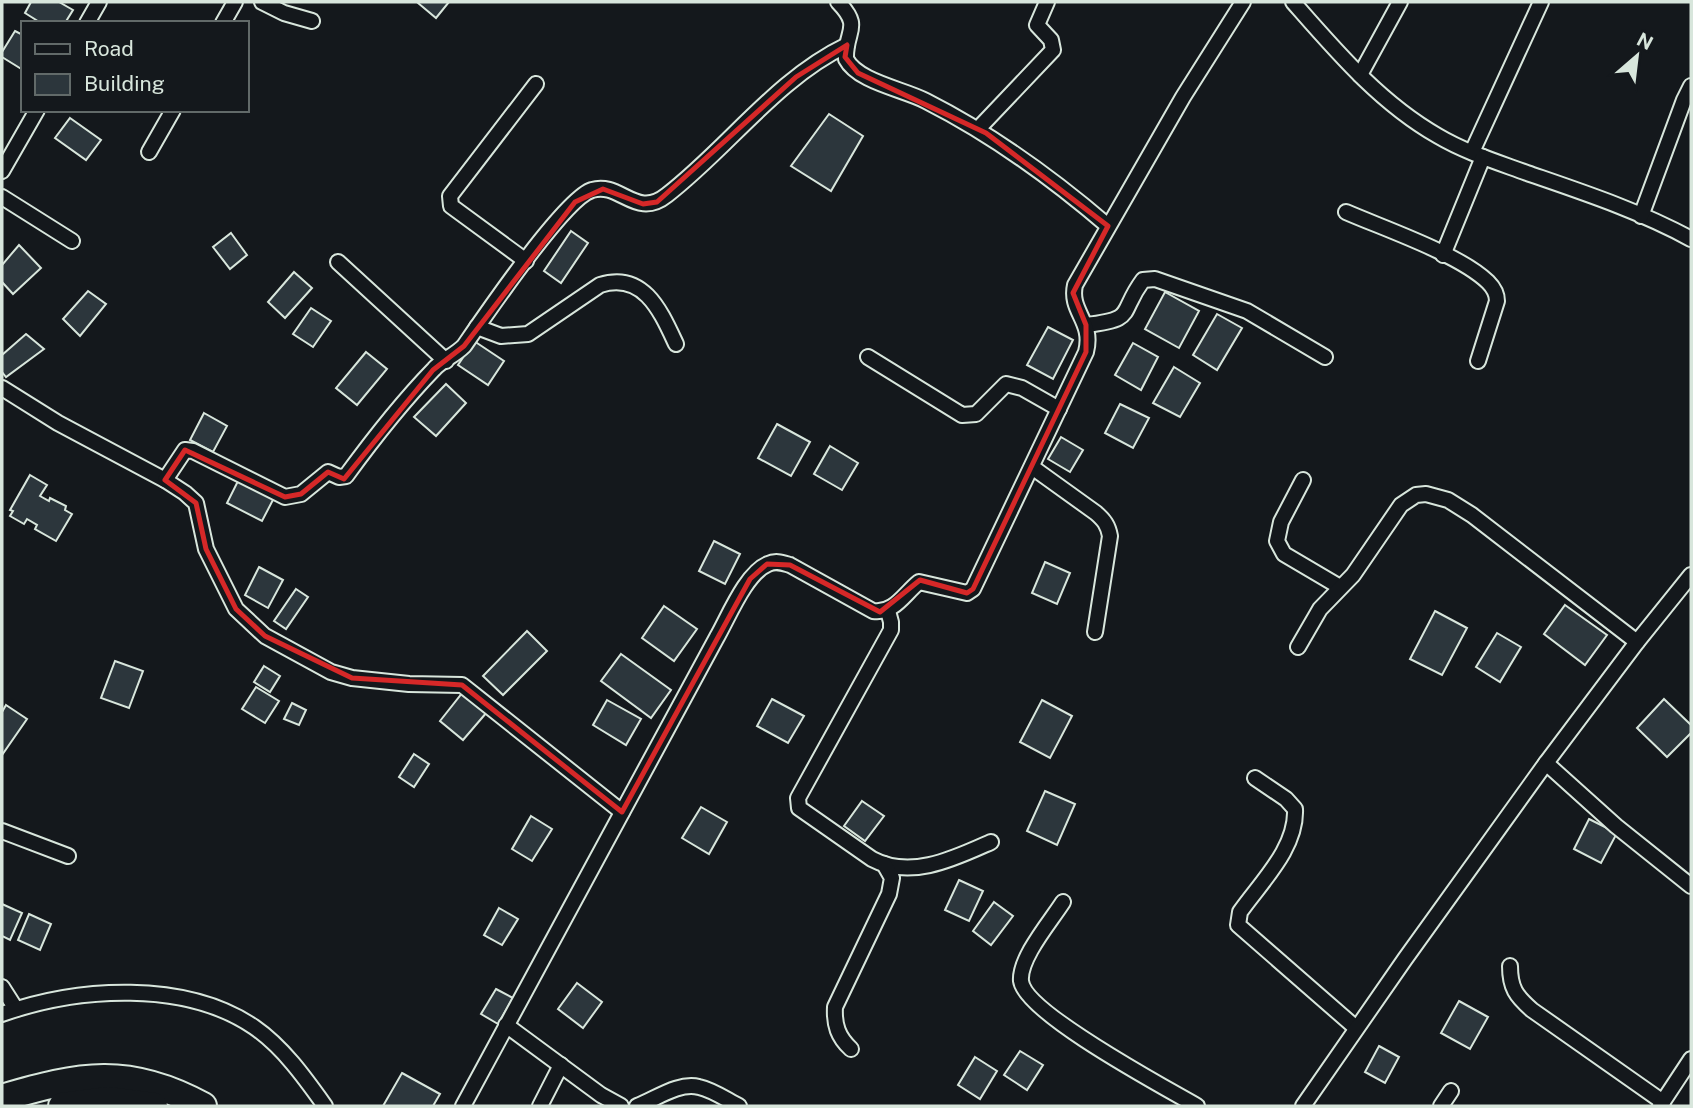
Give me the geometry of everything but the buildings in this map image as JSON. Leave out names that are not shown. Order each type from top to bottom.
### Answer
[{"type":"highway","points":[[2,1098],[54,1082],[112,1077],[159,1087],[203,1106]]},
{"type":"highway","points":[[62,1106],[108,1100],[153,1106]]},
{"type":"street","points":[[88,21],[99,2]]},
{"type":"street","points":[[224,21],[235,2]]},
{"type":"street","points":[[262,2],[284,13],[312,21]]},
{"type":"street","points":[[838,2],[851,16],[846,59],[858,73],[923,100],[978,129],[1015,153],[1108,226]]},
{"type":"street","points":[[978,129],[1054,50],[1051,40],[1038,25],[1046,2]]},
{"type":"street","points":[[463,1106],[737,602],[758,570],[776,561],[790,565],[873,611],[887,611],[919,582],[967,593],[973,589],[1086,352],[1089,339],[1086,325],[1074,300],[1075,285],[1243,2]]},
{"type":"street","points":[[1293,2],[1360,75],[1398,110],[1446,141],[1641,216],[1691,239]]},
{"type":"street","points":[[1360,75],[1400,2]]},
{"type":"street","points":[[1443,255],[1478,155],[1541,2]]},
{"type":"street","points":[[165,480],[185,450],[285,497],[301,494],[327,472],[344,477],[363,450],[433,370],[464,346],[565,210],[592,190],[603,189],[643,204],[660,200],[715,154],[796,77],[815,62],[847,45]]},
{"type":"street","points":[[526,261],[451,206],[450,196],[536,84]]},
{"type":"street","points":[[1641,216],[1691,86]]},
{"type":"street","points":[[2,171],[36,112]]},
{"type":"street","points":[[149,152],[172,112]]},
{"type":"street","points":[[2,197],[72,241]]},
{"type":"street","points":[[1346,212],[1443,255],[1488,281],[1497,295],[1478,361]]},
{"type":"street","points":[[338,262],[446,361]]},
{"type":"street","points":[[1086,325],[1117,320],[1126,312],[1143,281],[1155,279],[1247,311],[1325,357]]},
{"type":"street","points":[[477,327],[501,336],[528,334],[600,285],[613,281],[630,285],[653,300],[676,344]]},
{"type":"street","points":[[868,357],[962,415],[976,414],[1006,384],[1023,388],[1059,409]]},
{"type":"street","points":[[2,388],[58,423],[185,493],[195,503],[206,549],[236,609],[265,636],[331,672],[352,678],[409,684],[462,685],[622,811]]},
{"type":"street","points":[[1032,467],[1097,513],[1108,527],[1110,536],[1095,632]]},
{"type":"street","points":[[1303,480],[1281,522],[1277,541],[1284,554],[1340,587]]},
{"type":"street","points":[[1298,647],[1320,609],[1353,575],[1401,505],[1416,495],[1437,495],[1472,515],[1637,642]]},
{"type":"street","points":[[1303,1106],[1546,763],[1691,575]]},
{"type":"street","points":[[887,611],[891,630],[797,804],[805,814],[884,864],[936,865],[991,842]]},
{"type":"street","points":[[1546,763],[1616,826],[1691,886]]},
{"type":"street","points":[[1255,778],[1286,799],[1295,809],[1296,819],[1289,841],[1240,912],[1238,925],[1356,1028]]},
{"type":"street","points":[[2,831],[68,856]]},
{"type":"street","points":[[851,1049],[839,1034],[834,1020],[835,1007],[889,894],[892,878],[884,864]]},
{"type":"street","points":[[1063,902],[1027,958],[1021,980],[1024,991],[1036,1005],[1102,1051],[1197,1106]]},
{"type":"street","points":[[1510,966],[1510,982],[1515,994],[1532,1010],[1662,1104],[1691,1059]]},
{"type":"street","points":[[2,987],[9,1011],[59,999],[103,993],[147,994],[205,1004],[239,1018],[269,1039],[325,1106]]},
{"type":"street","points":[[506,1024],[601,1095],[621,1106]]},
{"type":"street","points":[[540,1106],[561,1065]]},
{"type":"street","points":[[637,1106],[677,1088],[691,1086],[739,1106]]},
{"type":"street","points":[[1441,1106],[1451,1091]]},
{"type":"highlighted area","points":[[847,45],[845,57],[858,73],[986,133],[1108,226],[1073,293],[1086,325],[1086,352],[973,589],[967,593],[920,580],[880,612],[790,565],[767,564],[750,579],[622,812],[462,685],[352,678],[265,636],[236,609],[206,549],[196,503],[165,480],[185,450],[285,497],[301,494],[328,472],[344,479],[433,370],[464,346],[575,202],[603,189],[643,204],[657,202],[796,77]]}]
